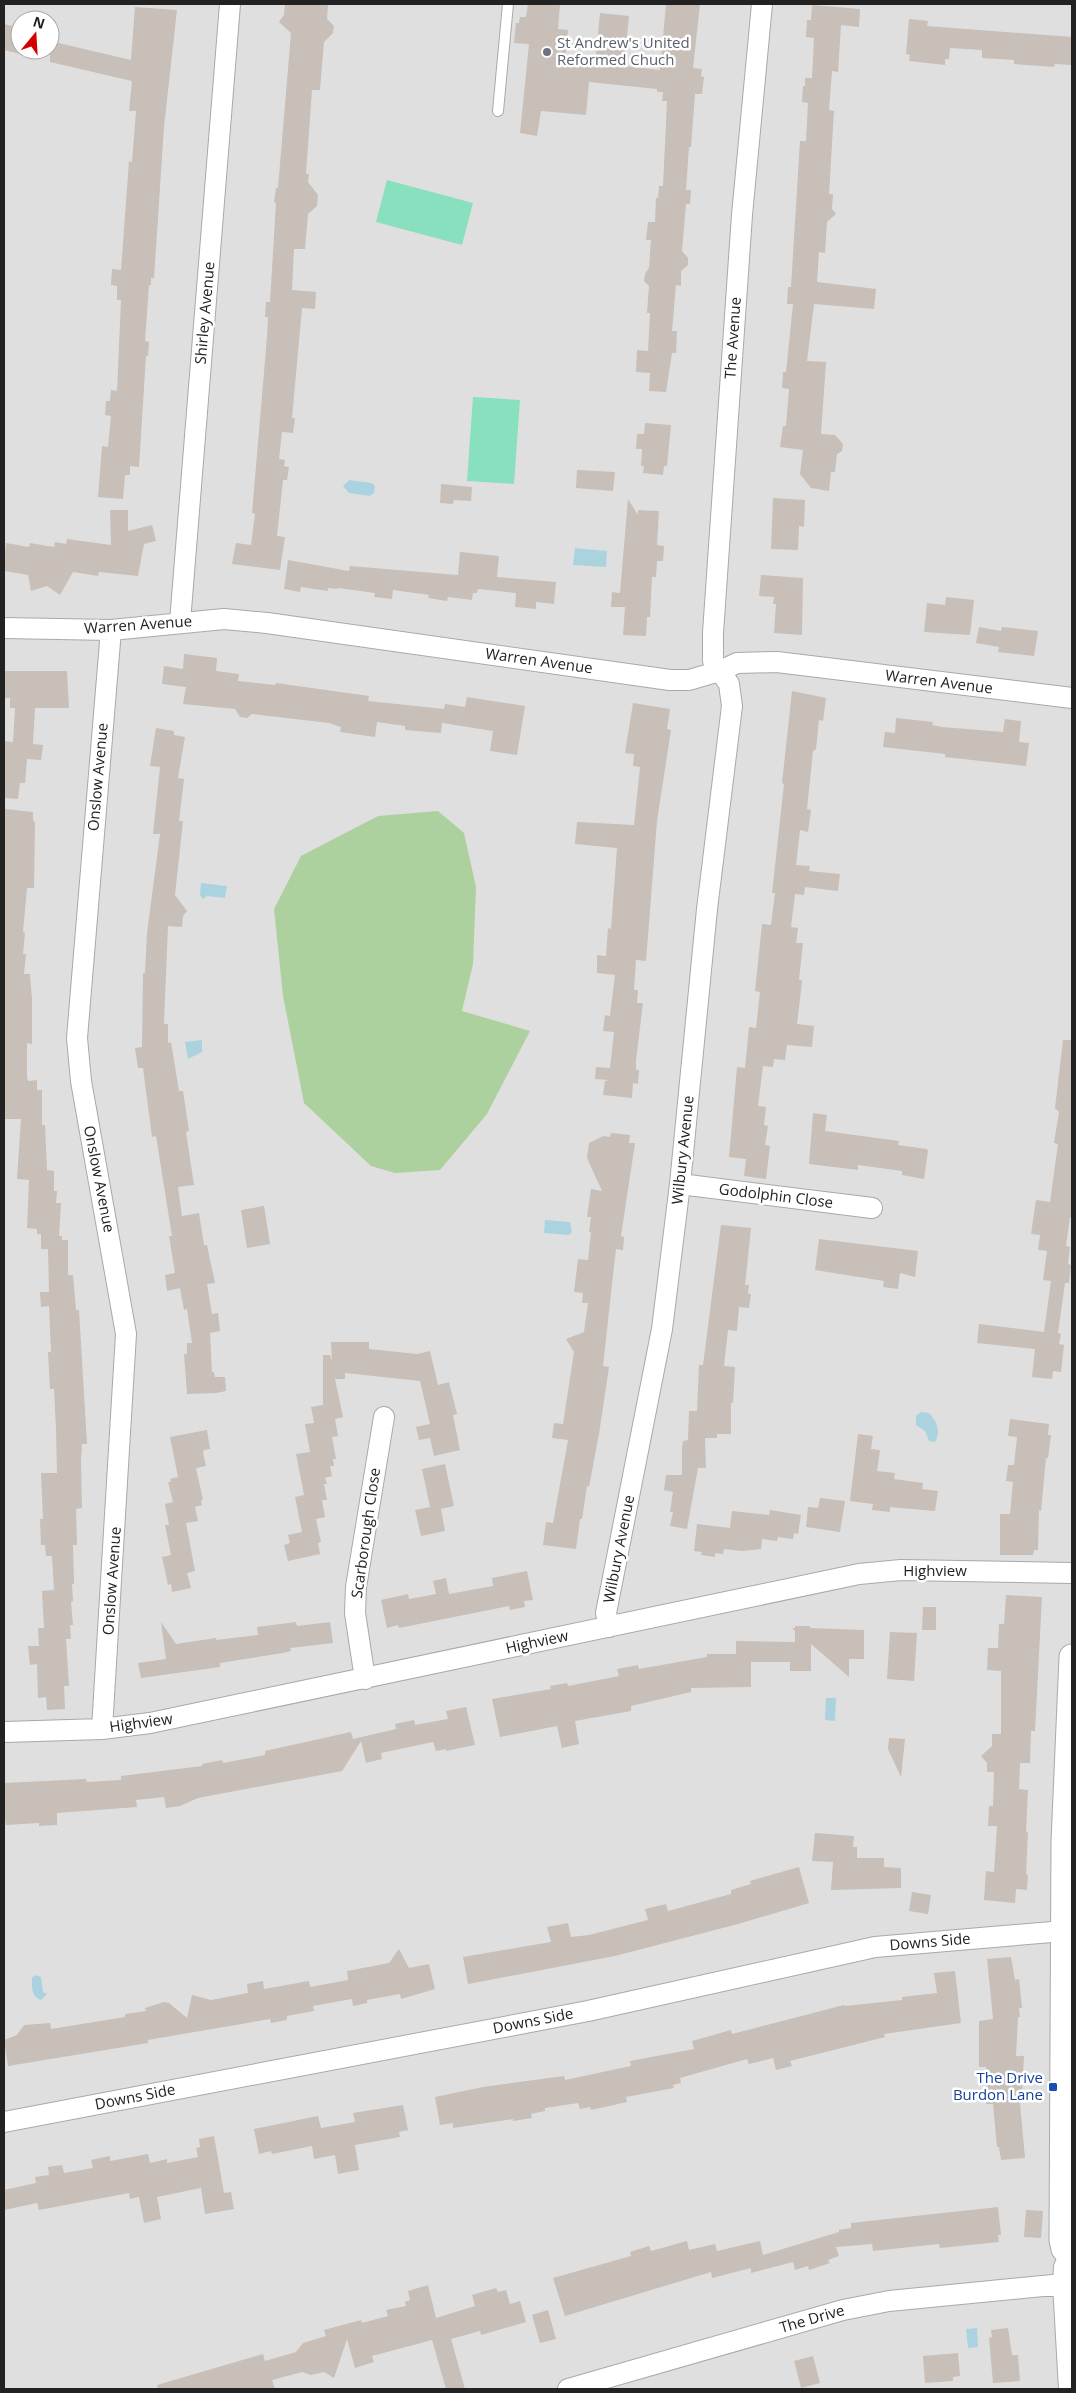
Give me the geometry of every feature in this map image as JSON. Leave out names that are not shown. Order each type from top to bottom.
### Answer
[{"type":"street","name":"Shirley Avenue","points":[[180,622],[230,4]]},
{"type":"street","name":"The Avenue","points":[[720,672],[714,661],[713,633],[742,215],[762,4]]},
{"type":"street","name":"Warren Avenue","points":[[4,628],[111,630],[224,619],[267,623],[670,680],[688,680],[720,672],[737,663],[777,662],[1072,698]]},
{"type":"street","name":"Onslow Avenue","points":[[102,1729],[126,1334],[81,1081],[76,1038],[111,630]]},
{"type":"street","name":"Wilbury Avenue","points":[[609,1627],[606,1613],[662,1329],[680,1184],[707,909],[732,706],[732,694],[720,672]]},
{"type":"street","name":"Godolphin Close","points":[[680,1184],[872,1208]]},
{"type":"street","name":"Scarborough Close","points":[[365,1679],[355,1613],[356,1587],[384,1417]]},
{"type":"street","name":"Highview","points":[[4,1732],[102,1729],[181,1717],[834,1578],[883,1571],[1072,1573]]},
{"type":"street","points":[[1069,2389],[1063,2284],[1064,2267],[1071,2256],[1064,2249],[1062,2240],[1064,1842],[1072,1657]]},
{"type":"street","name":"Downs Side","points":[[4,2122],[588,2010],[875,1947],[1064,1931]]},
{"type":"street","name":"The Drive","points":[[568,2389],[843,2310],[889,2301],[1063,2284]]},
{"type":"lane","points":[[498,110],[508,4]]},
{"type":"shaded area","points":[[4,4],[1072,4],[1072,2389],[4,2389]]},
{"type":"green space","points":[[387,180],[473,203],[462,245],[376,222]]},
{"type":"green space","points":[[473,397],[520,400],[514,484],[467,481]]},
{"type":"green space","points":[[438,811],[464,833],[476,887],[473,964],[462,1011],[530,1031],[487,1114],[440,1170],[395,1173],[371,1166],[304,1103],[283,996],[274,909],[301,856],[378,816]]},
{"type":"water","points":[[349,480],[372,483],[375,486],[374,493],[370,496],[349,493],[343,486]]},
{"type":"water","points":[[575,548],[607,551],[606,567],[573,565]]},
{"type":"water","points":[[201,883],[227,886],[225,898],[207,896],[203,899],[200,895]]},
{"type":"water","points":[[202,1040],[202,1052],[188,1059],[185,1042]]},
{"type":"water","points":[[545,1220],[570,1222],[572,1232],[569,1235],[544,1233]]},
{"type":"water","points":[[921,1412],[929,1413],[936,1423],[938,1434],[935,1442],[929,1441],[925,1431],[916,1425],[916,1416]]},
{"type":"water","points":[[826,1698],[836,1698],[835,1721],[825,1720]]},
{"type":"water","points":[[35,1975],[41,1977],[43,1992],[47,1994],[41,2000],[35,1997],[33,1991],[32,1978]]},
{"type":"water","points":[[977,2328],[978,2347],[968,2348],[966,2329]]},
{"type":"building","points":[[285,4],[328,4],[327,19],[334,26],[333,33],[324,42],[320,90],[312,90],[306,174],[309,174],[308,182],[318,195],[317,206],[308,214],[305,249],[294,249],[292,290],[316,292],[315,309],[302,308],[292,418],[295,418],[293,433],[282,432],[279,459],[285,460],[284,466],[289,467],[287,480],[283,480],[277,536],[285,537],[280,570],[232,564],[236,543],[251,545],[255,514],[252,513],[267,337],[268,317],[265,317],[266,302],[270,302],[276,203],[274,202],[276,188],[278,188],[291,33],[279,22],[284,15]]},
{"type":"building","points":[[528,4],[560,4],[558,29],[568,30],[565,61],[595,64],[600,13],[629,16],[624,66],[660,70],[666,4],[700,4],[693,68],[702,69],[701,76],[704,77],[702,94],[695,94],[691,147],[689,147],[686,190],[691,190],[690,204],[686,204],[682,251],[688,258],[688,265],[681,271],[681,286],[676,285],[672,331],[677,331],[676,353],[672,353],[666,392],[649,391],[650,373],[636,372],[637,350],[648,351],[650,313],[647,313],[649,286],[644,281],[645,274],[649,268],[651,240],[646,240],[648,222],[655,222],[656,198],[658,198],[659,186],[663,186],[667,101],[662,101],[663,92],[657,92],[657,89],[589,82],[586,115],[541,111],[537,136],[520,133],[529,44],[514,43],[516,23],[519,23],[520,17],[526,17]]},
{"type":"building","points":[[812,5],[860,9],[859,27],[841,25],[838,72],[832,71],[829,110],[834,111],[829,194],[833,194],[832,209],[836,214],[827,222],[825,253],[819,252],[817,282],[876,289],[874,309],[814,304],[807,361],[826,362],[821,434],[835,435],[843,444],[842,451],[837,454],[835,472],[831,472],[829,491],[811,488],[800,474],[803,450],[780,447],[783,426],[786,426],[789,389],[782,388],[783,372],[786,372],[793,304],[787,304],[788,287],[791,287],[800,141],[806,141],[808,103],[802,102],[803,86],[805,86],[805,78],[812,78],[814,38],[806,37],[807,20],[811,20]]},
{"type":"building","points":[[135,7],[177,10],[164,127],[154,278],[151,278],[151,285],[149,285],[145,341],[149,342],[148,356],[146,356],[139,467],[130,466],[130,475],[125,475],[123,499],[98,497],[102,446],[108,447],[111,416],[105,415],[106,401],[110,401],[111,390],[117,391],[121,300],[117,300],[117,286],[111,285],[112,269],[121,270],[129,161],[132,162],[136,111],[129,111],[132,81],[50,62],[50,60],[60,60],[60,43],[131,60]]},
{"type":"building","points":[[909,19],[928,21],[927,26],[1072,37],[1072,65],[1055,64],[1054,67],[1014,64],[1014,60],[982,58],[982,50],[950,48],[949,59],[945,59],[945,65],[909,61],[910,55],[906,54]]},
{"type":"building","points":[[4,24],[10,26],[10,52],[4,50]]},
{"type":"building","points":[[645,423],[671,425],[667,466],[664,466],[663,475],[643,473],[644,466],[641,466],[642,449],[636,449],[637,434],[644,434]]},
{"type":"building","points":[[577,470],[615,472],[613,491],[576,488]]},
{"type":"building","points":[[441,484],[472,487],[471,501],[454,500],[453,504],[440,503]]},
{"type":"building","points":[[773,498],[805,500],[804,527],[799,526],[798,550],[771,549]]},
{"type":"building","points":[[628,499],[638,515],[638,510],[659,511],[657,545],[664,546],[663,561],[657,561],[656,577],[652,577],[650,617],[647,617],[646,636],[623,635],[625,607],[611,607],[612,592],[620,593]]},
{"type":"building","points":[[110,510],[128,510],[128,531],[152,525],[156,541],[144,544],[138,576],[99,572],[98,576],[73,572],[60,595],[47,586],[31,591],[28,575],[4,571],[6,543],[29,547],[30,543],[54,547],[55,542],[66,544],[67,539],[111,545]]},
{"type":"building","points":[[460,552],[499,556],[497,577],[556,582],[554,604],[536,602],[536,609],[515,607],[516,593],[478,589],[477,593],[473,593],[472,600],[448,597],[447,601],[428,598],[429,595],[393,590],[392,599],[374,597],[375,593],[338,588],[328,588],[328,591],[301,587],[300,592],[284,589],[288,560],[349,571],[350,566],[458,575]]},
{"type":"building","points":[[761,575],[803,578],[802,635],[774,633],[776,604],[773,604],[774,597],[759,596]]},
{"type":"building","points":[[946,597],[974,600],[970,635],[924,632],[927,603],[945,605]]},
{"type":"building","points":[[979,627],[1001,631],[1002,627],[1038,631],[1034,656],[998,652],[999,647],[976,643]]},
{"type":"building","points":[[184,654],[217,658],[216,671],[239,674],[238,681],[275,685],[276,683],[369,696],[368,701],[444,709],[445,704],[465,707],[467,697],[525,706],[517,755],[490,751],[493,731],[442,723],[441,733],[405,730],[405,726],[377,722],[375,737],[340,732],[341,727],[329,723],[252,714],[247,718],[240,717],[235,709],[183,704],[186,687],[162,684],[164,666],[183,669]]},
{"type":"building","points":[[4,671],[67,671],[69,708],[35,708],[33,744],[43,745],[41,760],[27,759],[25,783],[20,783],[18,799],[4,798],[4,741],[13,742],[15,708],[10,708],[10,698],[4,698]]},
{"type":"building","points":[[792,691],[826,698],[823,721],[819,720],[816,749],[813,751],[807,809],[811,810],[808,832],[800,830],[796,865],[810,866],[809,871],[840,874],[838,891],[805,887],[804,895],[795,894],[791,927],[798,928],[796,943],[803,943],[799,980],[802,980],[797,1024],[814,1026],[812,1047],[787,1045],[785,1060],[774,1059],[773,1067],[763,1066],[758,1106],[766,1107],[764,1125],[768,1126],[765,1145],[770,1146],[766,1179],[744,1176],[746,1159],[729,1157],[737,1067],[745,1068],[749,1027],[756,1028],[760,992],[755,991],[762,924],[771,925],[775,893],[772,893]]},
{"type":"building","points":[[633,703],[670,709],[667,729],[671,730],[657,821],[646,961],[636,960],[634,990],[638,990],[637,1003],[643,1003],[636,1060],[636,1070],[639,1070],[638,1084],[633,1083],[632,1098],[603,1095],[605,1081],[609,1080],[595,1079],[596,1067],[610,1068],[614,1032],[603,1031],[605,1015],[610,1016],[615,975],[597,973],[597,955],[606,956],[608,928],[611,929],[617,848],[575,844],[577,822],[634,825],[640,767],[633,766],[634,754],[625,753]]},
{"type":"building","points":[[896,718],[933,722],[932,725],[942,727],[1003,732],[1005,719],[1021,721],[1019,742],[1029,743],[1026,766],[945,757],[945,754],[883,747],[885,732],[895,733]]},
{"type":"building","points":[[156,728],[174,731],[174,735],[185,737],[178,778],[184,779],[179,821],[183,821],[175,895],[187,911],[183,916],[182,927],[168,926],[164,1024],[168,1024],[168,1043],[171,1042],[179,1091],[183,1091],[189,1131],[186,1132],[194,1185],[178,1187],[182,1216],[199,1213],[204,1245],[207,1245],[215,1283],[207,1284],[212,1314],[218,1313],[220,1331],[210,1333],[212,1372],[214,1372],[215,1377],[225,1377],[226,1391],[216,1393],[187,1394],[184,1354],[187,1354],[187,1343],[192,1343],[187,1309],[184,1310],[180,1288],[167,1291],[165,1275],[175,1273],[169,1236],[172,1236],[156,1136],[152,1137],[143,1068],[138,1068],[135,1048],[142,1047],[143,973],[145,973],[147,933],[160,834],[153,834],[160,767],[150,766]]},
{"type":"building","points":[[5,809],[33,812],[33,821],[35,822],[34,888],[27,888],[23,932],[25,933],[23,954],[26,954],[24,974],[30,974],[32,999],[32,1044],[27,1043],[27,1077],[28,1081],[37,1080],[37,1090],[42,1090],[42,1125],[45,1125],[47,1170],[54,1171],[54,1191],[57,1191],[56,1203],[61,1203],[59,1236],[62,1236],[62,1240],[68,1240],[68,1275],[73,1275],[76,1310],[79,1310],[87,1444],[82,1444],[82,1508],[76,1509],[77,1545],[73,1545],[74,1584],[72,1584],[73,1601],[71,1602],[73,1625],[70,1625],[71,1639],[66,1639],[69,1686],[64,1686],[65,1709],[47,1710],[46,1697],[38,1698],[37,1664],[30,1665],[28,1646],[39,1646],[38,1628],[44,1628],[42,1591],[54,1590],[52,1556],[46,1556],[45,1545],[41,1545],[40,1519],[43,1519],[41,1473],[57,1473],[56,1429],[54,1389],[50,1389],[48,1352],[51,1352],[49,1306],[41,1307],[40,1292],[49,1292],[48,1249],[41,1249],[41,1234],[37,1234],[37,1229],[27,1228],[29,1180],[17,1179],[21,1119],[4,1119]]},
{"type":"building","points":[[1063,1040],[1072,1040],[1072,1217],[1070,1217],[1066,1246],[1070,1247],[1068,1264],[1071,1265],[1069,1283],[1065,1283],[1058,1333],[1061,1334],[1059,1344],[1064,1345],[1061,1372],[1053,1371],[1052,1379],[1032,1377],[1035,1349],[977,1343],[979,1324],[1044,1332],[1051,1281],[1043,1280],[1047,1251],[1038,1250],[1040,1235],[1031,1234],[1036,1200],[1050,1202],[1058,1144],[1054,1143],[1059,1112],[1055,1108]]},
{"type":"building","points":[[813,1113],[827,1115],[825,1131],[899,1141],[898,1145],[927,1149],[924,1179],[902,1175],[902,1171],[858,1165],[858,1170],[809,1164]]},
{"type":"building","points":[[611,1133],[630,1135],[629,1143],[635,1143],[621,1236],[624,1237],[623,1250],[616,1249],[603,1366],[609,1367],[599,1434],[589,1487],[587,1486],[582,1519],[580,1519],[576,1549],[543,1545],[546,1522],[553,1523],[568,1440],[552,1438],[554,1423],[563,1424],[574,1352],[566,1339],[584,1332],[588,1303],[582,1303],[583,1293],[574,1292],[578,1259],[588,1260],[591,1217],[587,1217],[591,1189],[602,1191],[587,1158],[589,1143],[603,1136],[610,1137]]},
{"type":"building","points":[[264,1206],[270,1244],[247,1248],[241,1210]]},
{"type":"building","points":[[721,1225],[751,1228],[745,1285],[749,1285],[748,1294],[751,1294],[749,1308],[739,1307],[737,1331],[728,1330],[724,1366],[735,1367],[733,1403],[731,1403],[731,1434],[717,1434],[717,1438],[705,1438],[706,1468],[698,1468],[687,1529],[670,1526],[673,1512],[670,1512],[673,1492],[664,1490],[666,1475],[682,1475],[682,1448],[683,1441],[688,1440],[689,1411],[697,1411],[699,1365],[703,1365]]},
{"type":"building","points":[[819,1239],[918,1251],[915,1277],[900,1273],[898,1289],[883,1287],[884,1281],[815,1270]]},
{"type":"building","points":[[331,1342],[369,1342],[369,1349],[417,1354],[430,1351],[438,1385],[449,1382],[457,1414],[453,1415],[460,1450],[434,1456],[430,1438],[419,1440],[416,1427],[430,1424],[420,1381],[345,1373],[345,1379],[335,1379],[343,1417],[335,1419],[338,1436],[332,1437],[336,1459],[333,1459],[334,1466],[330,1466],[332,1476],[325,1478],[327,1484],[324,1484],[327,1500],[322,1500],[325,1517],[316,1519],[321,1542],[318,1543],[320,1554],[288,1561],[284,1545],[290,1543],[288,1535],[302,1532],[295,1497],[304,1495],[296,1454],[310,1452],[305,1424],[314,1423],[311,1407],[323,1405],[323,1355],[330,1355],[332,1361]]},
{"type":"building","points":[[1010,1419],[1049,1424],[1048,1435],[1051,1435],[1048,1458],[1046,1458],[1041,1511],[1039,1510],[1038,1550],[1034,1550],[1033,1555],[1000,1555],[1000,1514],[1010,1514],[1013,1482],[1006,1481],[1008,1465],[1014,1465],[1017,1437],[1008,1436]]},
{"type":"building","points":[[207,1430],[210,1449],[204,1450],[203,1453],[206,1466],[196,1468],[203,1500],[201,1500],[202,1505],[195,1507],[198,1521],[186,1523],[195,1571],[187,1573],[191,1588],[172,1592],[171,1584],[168,1585],[162,1557],[171,1555],[165,1525],[169,1525],[165,1504],[173,1502],[168,1482],[171,1482],[170,1479],[178,1477],[170,1437]]},
{"type":"building","points":[[858,1434],[873,1436],[871,1449],[880,1450],[877,1471],[895,1473],[894,1479],[923,1483],[922,1489],[938,1491],[935,1511],[890,1507],[890,1512],[872,1510],[873,1504],[850,1501]]},
{"type":"building","points":[[445,1464],[454,1506],[441,1509],[445,1531],[421,1536],[415,1510],[430,1507],[422,1469]]},
{"type":"building","points":[[820,1498],[845,1501],[840,1532],[806,1527],[808,1507],[818,1508]]},
{"type":"building","points":[[770,1510],[801,1515],[798,1534],[794,1533],[793,1539],[778,1537],[777,1541],[762,1539],[761,1549],[742,1551],[724,1549],[723,1554],[715,1553],[715,1557],[701,1555],[702,1552],[694,1551],[697,1524],[730,1528],[732,1511],[769,1515]]},
{"type":"building","points":[[527,1571],[533,1600],[524,1601],[525,1607],[510,1610],[509,1606],[399,1628],[398,1625],[387,1628],[381,1600],[408,1594],[409,1599],[436,1594],[433,1581],[446,1578],[449,1594],[493,1586],[492,1578]]},
{"type":"building","points":[[1006,1595],[1042,1597],[1035,1731],[1031,1731],[1030,1763],[1020,1763],[1019,1789],[1028,1790],[1026,1832],[1028,1832],[1027,1890],[1016,1889],[1015,1903],[984,1900],[986,1871],[994,1872],[997,1826],[988,1826],[989,1806],[993,1806],[994,1772],[987,1772],[987,1763],[981,1756],[992,1746],[992,1734],[1001,1734],[1001,1671],[987,1670],[988,1648],[998,1648],[999,1624],[1004,1624]]},
{"type":"building","points":[[923,1607],[936,1607],[936,1630],[922,1630]]},
{"type":"building","points":[[161,1622],[176,1644],[216,1638],[216,1640],[258,1635],[257,1627],[296,1622],[297,1626],[330,1622],[333,1643],[290,1648],[291,1651],[283,1653],[220,1663],[220,1667],[141,1678],[138,1663],[166,1659]]},
{"type":"building","points":[[795,1626],[864,1630],[864,1659],[849,1659],[849,1677],[811,1644],[811,1671],[790,1671],[790,1662],[751,1662],[751,1687],[691,1688],[691,1692],[631,1706],[631,1711],[575,1721],[579,1744],[562,1748],[557,1726],[500,1737],[492,1699],[551,1689],[550,1686],[567,1683],[568,1686],[619,1676],[617,1669],[638,1665],[639,1669],[707,1657],[707,1654],[736,1654],[736,1641],[795,1642],[795,1631],[792,1628],[795,1628]]},
{"type":"building","points":[[890,1632],[917,1633],[914,1681],[887,1679]]},
{"type":"building","points":[[466,1707],[475,1745],[446,1751],[446,1749],[436,1751],[433,1742],[381,1753],[382,1759],[366,1763],[361,1741],[342,1771],[198,1798],[180,1806],[166,1808],[164,1797],[136,1800],[137,1807],[57,1813],[57,1825],[39,1826],[39,1823],[6,1825],[4,1783],[86,1779],[87,1782],[121,1780],[121,1776],[202,1766],[202,1764],[222,1760],[223,1763],[265,1755],[265,1751],[351,1732],[353,1739],[396,1729],[395,1724],[414,1720],[415,1725],[448,1719],[446,1711]]},
{"type":"building","points":[[889,1738],[905,1739],[901,1777],[888,1749]]},
{"type":"building","points":[[815,1833],[854,1836],[853,1847],[857,1847],[857,1858],[884,1858],[884,1867],[901,1868],[901,1888],[831,1890],[833,1862],[812,1861]]},
{"type":"building","points":[[799,1867],[809,1903],[738,1924],[615,1956],[468,1984],[463,1957],[551,1942],[547,1927],[568,1923],[571,1937],[589,1935],[648,1920],[645,1909],[666,1904],[668,1911],[731,1894],[731,1890],[751,1884],[750,1881]]},
{"type":"building","points":[[912,1892],[931,1895],[928,1914],[909,1911]]},
{"type":"building","points":[[399,1949],[409,1968],[429,1964],[435,1989],[401,1999],[400,1994],[367,2000],[367,2003],[353,2006],[352,1999],[313,2006],[314,2011],[287,2016],[287,2020],[271,2023],[270,2019],[148,2040],[148,2043],[8,2066],[4,2040],[17,2035],[24,2025],[50,2023],[51,2029],[125,2017],[125,2014],[146,2011],[145,2008],[164,2002],[169,2003],[187,2018],[192,1995],[211,2000],[248,1993],[247,1984],[263,1981],[264,1989],[309,1981],[310,1987],[348,1980],[347,1971],[389,1963]]},
{"type":"building","points":[[1011,1957],[1015,1980],[1019,1979],[1022,2008],[1019,2008],[1020,2017],[1018,2017],[1016,2056],[1024,2056],[1022,2093],[1019,2093],[1025,2158],[1001,2160],[999,2147],[997,2147],[993,2104],[986,2104],[986,2067],[979,2067],[979,2021],[993,2019],[987,1959]]},
{"type":"building","points":[[955,1971],[961,2023],[884,2034],[885,2037],[790,2061],[792,2066],[776,2070],[773,2058],[749,2064],[747,2059],[680,2078],[681,2083],[673,2085],[674,2088],[626,2097],[627,2102],[591,2110],[590,2107],[580,2109],[578,2103],[545,2108],[545,2111],[531,2114],[532,2118],[453,2128],[453,2123],[440,2125],[435,2097],[483,2087],[564,2076],[565,2080],[631,2066],[630,2061],[694,2049],[692,2041],[731,2030],[732,2034],[844,2005],[902,2000],[902,1997],[937,1993],[934,1973]]},
{"type":"building","points":[[403,2105],[408,2130],[399,2132],[400,2137],[355,2145],[359,2170],[338,2174],[335,2155],[314,2159],[312,2146],[272,2154],[271,2151],[259,2154],[254,2129],[318,2116],[321,2128],[355,2122],[353,2113]]},
{"type":"building","points":[[214,2136],[224,2193],[231,2192],[234,2209],[205,2214],[201,2188],[157,2197],[161,2219],[144,2223],[139,2197],[130,2199],[129,2193],[39,2210],[37,2203],[4,2210],[4,2190],[36,2183],[35,2177],[49,2175],[48,2167],[62,2165],[64,2173],[93,2168],[91,2160],[110,2156],[110,2161],[148,2154],[150,2163],[167,2159],[167,2163],[198,2157],[196,2148],[200,2147],[199,2139]]},
{"type":"building","points":[[998,2207],[1001,2235],[998,2235],[999,2242],[940,2248],[939,2244],[873,2251],[872,2244],[836,2247],[839,2256],[828,2260],[830,2263],[809,2270],[808,2266],[795,2270],[793,2262],[751,2273],[751,2268],[712,2278],[711,2272],[565,2316],[553,2278],[631,2256],[630,2252],[649,2246],[651,2251],[687,2241],[689,2250],[715,2244],[717,2251],[760,2241],[763,2255],[839,2232],[839,2230],[851,2228],[851,2223]]},
{"type":"building","points":[[1026,2210],[1043,2211],[1041,2238],[1024,2237]]},
{"type":"building","points":[[428,2285],[436,2318],[475,2306],[472,2295],[496,2288],[498,2292],[506,2290],[510,2304],[520,2301],[526,2322],[481,2335],[480,2331],[451,2339],[465,2389],[446,2389],[432,2340],[372,2356],[374,2362],[355,2368],[347,2339],[334,2378],[324,2372],[311,2375],[302,2372],[272,2380],[275,2389],[158,2389],[157,2385],[263,2354],[265,2361],[296,2352],[303,2343],[326,2336],[324,2330],[361,2320],[362,2323],[388,2316],[386,2310],[406,2306],[405,2302],[410,2300],[408,2291]]},
{"type":"building","points":[[548,2310],[556,2339],[540,2343],[532,2315]]},
{"type":"building","points":[[1008,2328],[1012,2355],[1018,2355],[1020,2381],[993,2383],[989,2338],[992,2337],[991,2330]]},
{"type":"building","points":[[958,2353],[960,2376],[953,2377],[953,2381],[925,2383],[923,2356]]},
{"type":"building","points":[[813,2356],[820,2383],[801,2388],[794,2361]]},
{"type":"place","name":"St Andrew's United Reformed Chuch","points":[[547,52]]},
{"type":"place","name":"The Drive Burdon Lane","points":[[1053,2087]]}]
